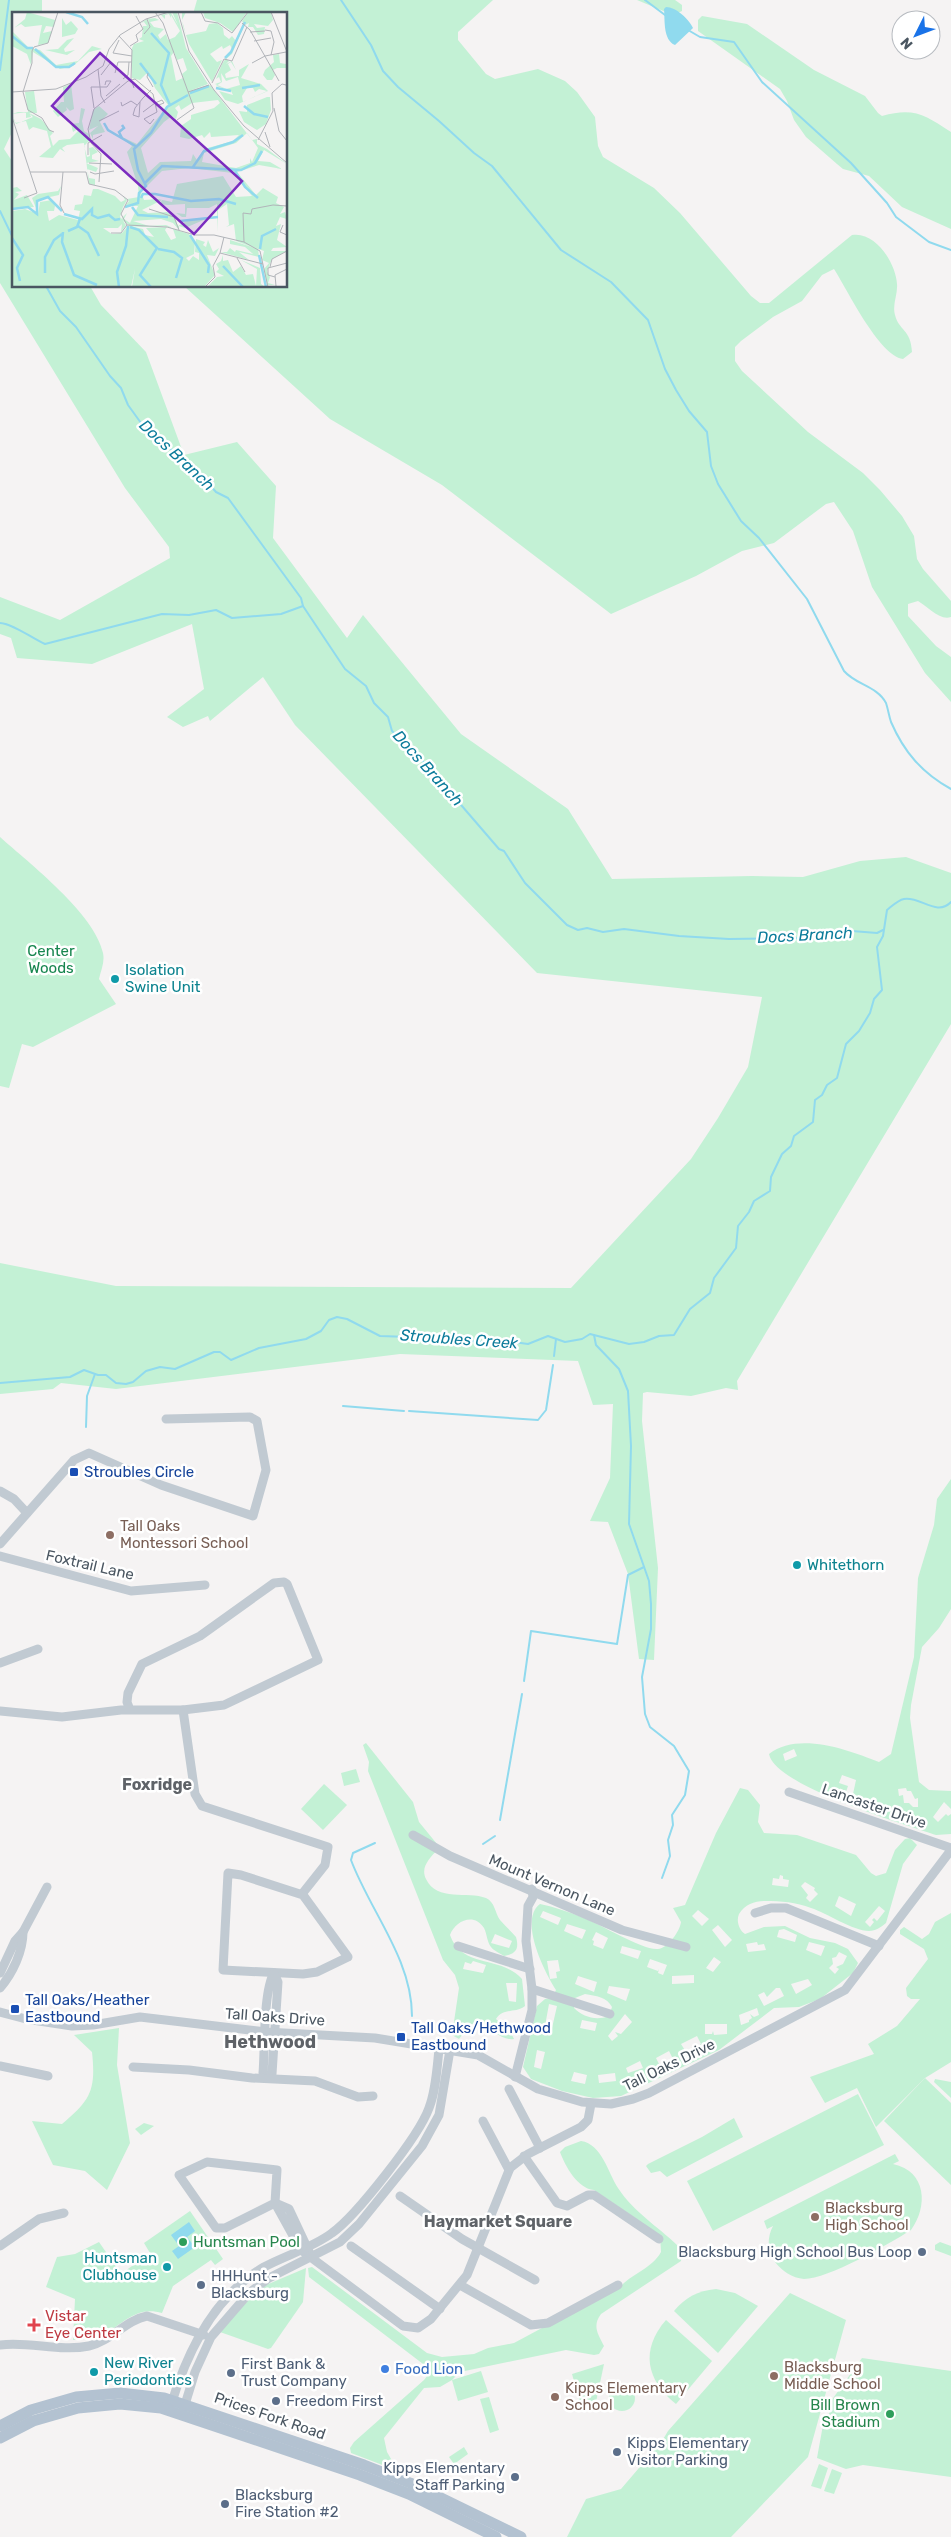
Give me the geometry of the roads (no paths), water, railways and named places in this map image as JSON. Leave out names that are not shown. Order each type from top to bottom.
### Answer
[{"type":"main road","name":"Prices Fork Road","points":[[0,2426],[40,2407],[83,2396],[131,2393],[184,2408],[386,2473],[521,2537]]},
{"type":"main road","name":"Prices Fork Road","points":[[0,2438],[33,2421],[78,2408],[120,2404],[171,2405]]},
{"type":"main road","name":"Prices Fork Road","points":[[184,2408],[375,2480],[496,2537]]},
{"type":"street","points":[[0,1544],[74,1460],[88,1453],[161,1485],[252,1516],[266,1470],[257,1421],[250,1417],[166,1419]]},
{"type":"street","points":[[0,1491],[14,1500],[27,1513]]},
{"type":"street","name":"Foxtrail Lane","points":[[0,1556],[130,1591],[205,1584]]},
{"type":"street","points":[[0,1711],[62,1717],[130,1710],[183,1710],[229,1704],[318,1660],[287,1584],[284,1582],[274,1583],[200,1636],[142,1664],[128,1692],[127,1702],[130,1710]]},
{"type":"street","points":[[0,1663],[38,1649]]},
{"type":"street","points":[[183,1710],[194,1794],[202,1806],[328,1847],[325,1865],[302,1894]]},
{"type":"street","name":"Lancaster Drive","points":[[788,1792],[951,1849]]},
{"type":"street","name":"Mount Vernon Lane","points":[[413,1835],[450,1856],[532,1889],[622,1930],[686,1948]]},
{"type":"street","name":"Tall Oaks Drive","points":[[0,2012],[26,2019],[72,2026],[93,2025],[140,2017],[270,2032],[375,2038],[478,2055],[515,2077],[550,2094],[591,2104],[624,2102],[649,2093],[835,1996],[853,1982],[951,1849]]},
{"type":"street","points":[[228,1873],[302,1894],[348,1957],[313,1973],[274,1973],[223,1970],[228,1873]]},
{"type":"street","points":[[0,1973],[15,1941],[23,1932],[47,1888]]},
{"type":"street","points":[[515,2077],[531,2022],[532,1988],[526,1941],[528,1906],[533,1897],[532,1889]]},
{"type":"street","points":[[755,1913],[771,1908],[792,1910],[880,1946]]},
{"type":"street","points":[[0,1988],[12,1970],[23,1945],[23,1932]]},
{"type":"street","points":[[458,1946],[530,1969]]},
{"type":"street","points":[[268,2078],[263,2073],[270,2032],[269,1981],[274,1973]]},
{"type":"street","points":[[532,1988],[610,2014]]},
{"type":"street","points":[[171,2405],[188,2356],[200,2333],[241,2284],[265,2267],[329,2235],[342,2225],[417,2132],[430,2106],[439,2049]]},
{"type":"street","points":[[184,2408],[195,2372],[211,2337],[249,2293],[259,2285],[340,2242],[359,2224],[422,2146],[439,2115],[450,2050]]},
{"type":"street","points":[[0,2066],[48,2076]]},
{"type":"street","points":[[133,2067],[315,2080],[358,2097],[373,2096]]},
{"type":"street","points":[[509,2089],[540,2148]]},
{"type":"street","points":[[275,2203],[277,2170],[207,2162],[179,2175],[216,2228],[225,2228],[275,2203],[289,2209],[304,2248],[312,2258],[409,2328],[424,2326],[460,2285],[468,2271],[509,2170],[524,2156],[586,2123],[591,2104]]},
{"type":"street","points":[[483,2121],[509,2170]]},
{"type":"street","points":[[524,2156],[557,2203],[567,2206],[588,2195],[594,2195],[659,2239]]},
{"type":"street","points":[[400,2196],[477,2248],[535,2280]]},
{"type":"street","points":[[0,2246],[39,2220],[64,2213]]},
{"type":"street","points":[[351,2246],[440,2309]]},
{"type":"street","points":[[460,2285],[531,2325],[538,2326],[548,2323],[618,2285]]},
{"type":"street","points":[[0,2345],[89,2346],[107,2340],[139,2318],[147,2316],[211,2337]]},
{"type":"water","points":[[666,7],[682,14],[693,28],[675,45],[671,43],[667,35],[664,9]]},
{"type":"water","name":"Huntsman Pool","points":[[189,2222],[195,2231],[187,2237],[195,2247],[178,2259],[172,2251],[179,2246],[171,2235]]},
{"type":"waterway","points":[[0,70],[9,0]]},
{"type":"waterway","points":[[341,0],[371,45],[383,71],[398,87],[474,153],[492,166],[561,250],[611,282],[648,320],[665,369],[676,390],[689,411],[707,432],[711,466],[718,484],[741,521],[759,538],[807,599],[844,671],[854,680],[872,689],[882,697],[886,703],[896,733],[908,752],[931,776],[951,789]]},
{"type":"waterway","points":[[645,0],[665,15]]},
{"type":"waterway","points":[[688,30],[700,37],[734,42],[762,82],[851,163],[887,203],[896,217],[929,242],[951,250]]},
{"type":"waterway","name":"Docs Branch","points":[[0,211],[12,236]]},
{"type":"waterway","name":"Docs Branch","points":[[47,288],[60,311],[76,327],[110,376],[121,388],[128,405],[141,423],[202,476],[216,492],[228,498],[301,598],[303,606],[345,669],[366,686],[374,703],[388,717],[392,731],[422,760],[433,776],[449,791],[499,849],[504,851],[525,883],[567,925],[578,930],[587,928],[603,932],[624,929],[679,936],[729,939],[814,938],[844,935],[852,931],[877,933],[883,930]]},
{"type":"waterway","points":[[0,623],[17,629],[45,644],[162,614],[189,615],[216,610],[232,618],[281,614],[303,606]]},
{"type":"waterway","name":"Stroubles Creek","points":[[0,1383],[70,1377],[84,1370],[98,1375],[106,1375],[116,1383],[126,1384],[133,1382],[146,1371],[160,1367],[175,1369],[214,1352],[220,1352],[231,1360],[259,1348],[306,1339],[321,1331],[329,1320],[337,1317],[347,1319],[380,1336],[410,1337],[420,1335],[445,1340],[488,1342],[500,1340],[528,1344],[548,1336],[565,1342],[582,1339],[590,1334],[629,1344],[644,1342],[659,1336],[674,1335],[690,1309],[710,1293],[714,1278],[736,1248],[738,1226],[749,1212],[754,1201],[770,1191],[771,1177],[782,1154],[791,1146],[794,1136],[813,1122],[815,1100],[822,1095],[827,1085],[837,1078],[846,1044],[859,1031],[870,1013],[874,999],[882,990],[877,947],[883,936],[887,910],[904,899],[916,900],[934,907],[946,906],[951,902]]},
{"type":"waterway","points":[[594,1335],[596,1345],[619,1369],[628,1391],[631,1446],[629,1524],[649,1581],[651,1604],[651,1629],[642,1677],[645,1714],[650,1727],[674,1746],[689,1771],[685,1795],[672,1815],[673,1825],[668,1840],[670,1856],[662,1878]]},
{"type":"waterway","points":[[554,1356],[556,1339]]},
{"type":"waterway","points":[[409,1411],[538,1420],[546,1410],[553,1365]]},
{"type":"waterway","points":[[86,1427],[87,1396],[95,1374]]},
{"type":"waterway","points":[[343,1406],[404,1411]]},
{"type":"waterway","points":[[524,1681],[531,1631],[617,1644],[628,1575],[644,1567]]},
{"type":"waterway","points":[[500,1820],[522,1694]]},
{"type":"waterway","points":[[483,1844],[495,1836]]},
{"type":"waterway","points":[[375,1843],[353,1853],[351,1860],[398,1955],[410,1995],[412,2016]]},
{"type":"place","name":"Isolation Swine Unit","points":[[115,979]]},
{"type":"place","name":"Stroubles Circle","points":[[74,1472]]},
{"type":"place","name":"Tall Oaks Montessori School","points":[[110,1535]]},
{"type":"place","name":"Whitethorn","points":[[797,1565]]},
{"type":"place","name":"Tall Oaks/Heather Eastbound","points":[[15,2009]]},
{"type":"place","name":"Tall Oaks/Hethwood Eastbound","points":[[401,2037]]},
{"type":"place","name":"Blacksburg High School","points":[[815,2217]]},
{"type":"place","name":"Huntsman Pool","points":[[183,2242]]},
{"type":"place","name":"Blacksburg High School Bus Loop","points":[[922,2252]]},
{"type":"place","name":"Huntsman Clubhouse","points":[[167,2267]]},
{"type":"place","name":"HHHunt - Blacksburg","points":[[201,2285]]},
{"type":"place","name":"Vistar Eye Center","points":[[34,2325]]},
{"type":"place","name":"Food Lion","points":[[385,2369]]},
{"type":"place","name":"New River Periodontics","points":[[94,2372]]},
{"type":"place","name":"First Bank & Trust Company","points":[[231,2373]]},
{"type":"place","name":"Blacksburg Middle School","points":[[774,2376]]},
{"type":"place","name":"Kipps Elementary School","points":[[555,2397]]},
{"type":"place","name":"Freedom First","points":[[276,2401]]},
{"type":"place","name":"Bill Brown Stadium","points":[[890,2414]]},
{"type":"place","name":"Kipps Elementary Visitor Parking","points":[[617,2452]]},
{"type":"place","name":"Kipps Elementary Staff Parking","points":[[515,2477]]},
{"type":"place","name":"Blacksburg Fire Station #2","points":[[225,2504]]},
{"type":"district","name":"Foxridge","points":[[157,1784]]},
{"type":"district","name":"Hethwood","points":[[270,2042]]},
{"type":"district","name":"Haymarket Square","points":[[498,2221]]},
{"type":"park label","name":"Center Woods","points":[[51,960]]}]
